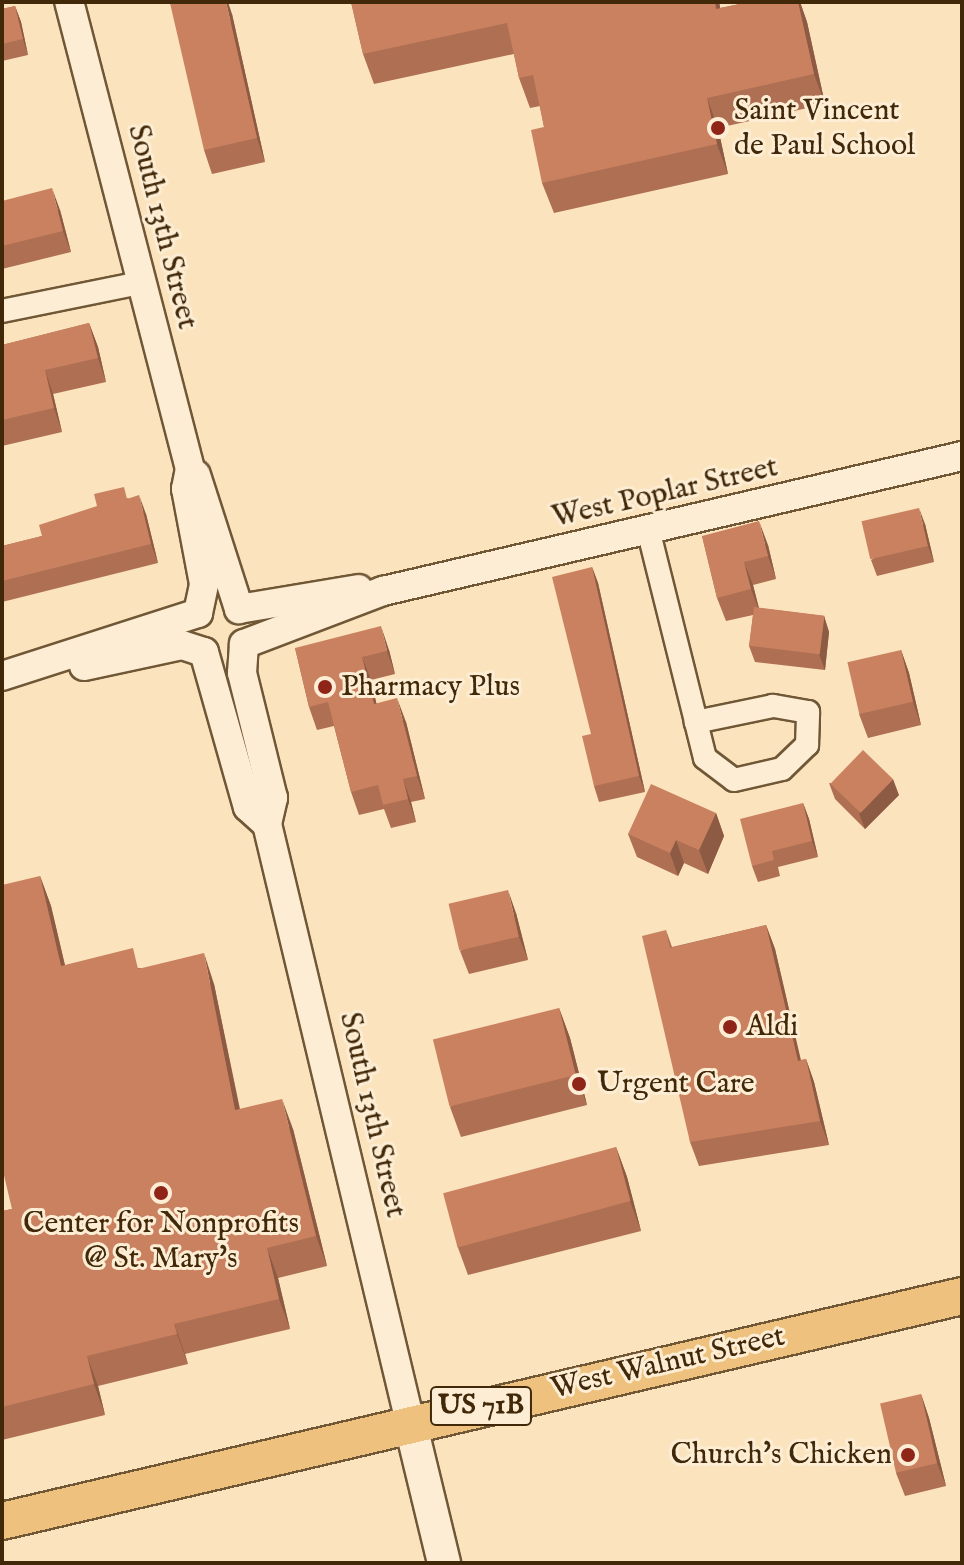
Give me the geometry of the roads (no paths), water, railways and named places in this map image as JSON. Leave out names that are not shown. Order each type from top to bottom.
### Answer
[{"type":"main road","name":"West Walnut Street","points":[[2,1521],[410,1422],[962,1296]]},
{"type":"main road","points":[[410,1422],[444,1563]]},
{"type":"street","name":"South 13th Street","points":[[69,2],[190,469],[186,489],[204,584],[198,613]]},
{"type":"street","points":[[2,311],[140,283]]},
{"type":"street","name":"West Poplar Street","points":[[244,644],[383,591],[649,533],[962,456]]},
{"type":"street","name":"South 13th Street","points":[[190,469],[199,479],[239,609]]},
{"type":"street","points":[[649,533],[696,722],[705,758],[734,780],[782,769],[807,745],[808,712],[773,706],[696,722]]},
{"type":"street","name":"West Poplar Street","points":[[239,609],[354,588],[383,591]]},
{"type":"street","points":[[2,676],[58,663],[198,613],[222,601],[239,609],[248,626],[244,644],[221,657],[182,645],[74,667],[58,663]]},
{"type":"street","points":[[198,613],[194,638],[204,652]]},
{"type":"street","name":"South 13th Street","points":[[244,644],[242,673],[273,798],[267,824],[410,1422]]},
{"type":"street","name":"South 13th Street","points":[[204,652],[248,807],[267,824]]},
{"type":"place","name":"Saint Vincent de Paul School","points":[[718,128]]},
{"type":"place","name":"Pharmacy Plus","points":[[325,687]]},
{"type":"place","name":"Aldi","points":[[730,1027]]},
{"type":"place","name":"Urgent Care","points":[[579,1084]]},
{"type":"place","name":"Center for Nonprofits @ St. Mary's","points":[[161,1193]]},
{"type":"place","name":"Church's Chicken","points":[[908,1455]]}]
